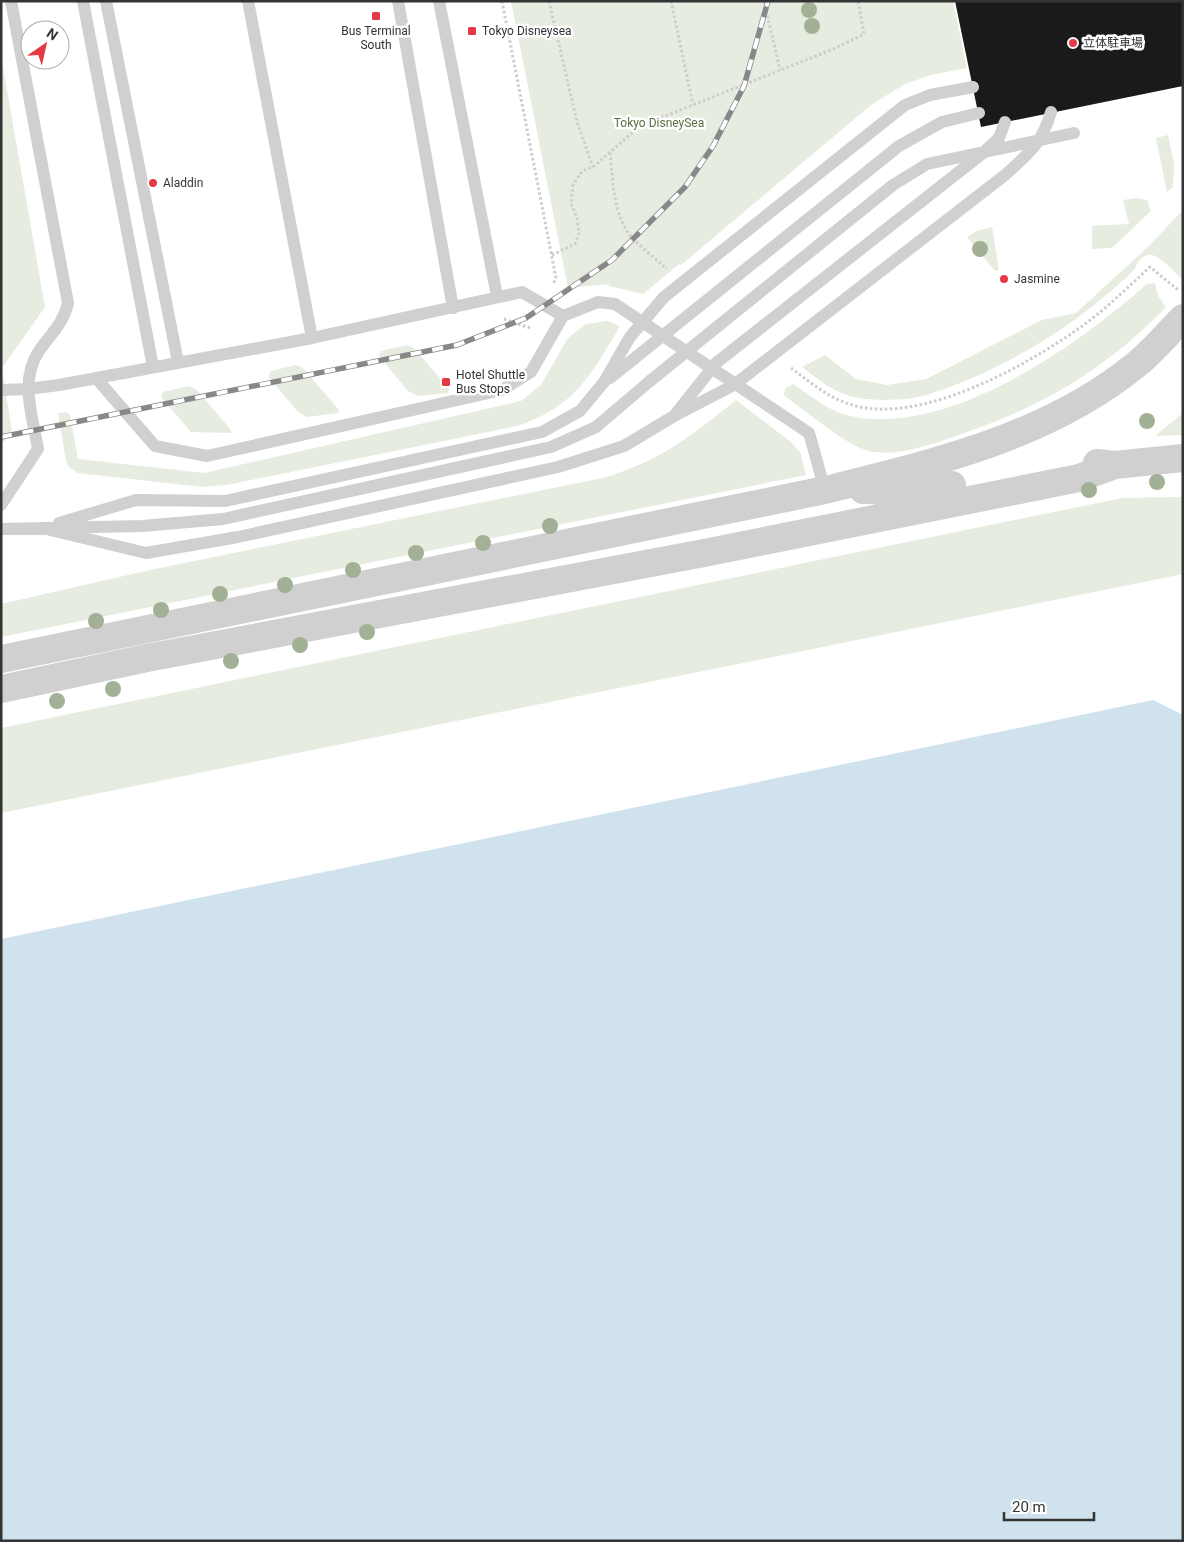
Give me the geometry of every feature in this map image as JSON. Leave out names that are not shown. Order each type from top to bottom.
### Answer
[{"type":"street","points":[[1,659],[825,490],[936,462],[1025,431],[1086,400],[1137,364],[1183,318]]},
{"type":"street","points":[[825,490],[920,491],[1079,461],[1115,465],[1183,458]]},
{"type":"street","points":[[1,689],[148,658],[704,553],[1079,478],[1115,465]]},
{"type":"lane","points":[[1,505],[38,450],[28,390],[29,373],[37,353],[65,316],[68,302],[11,1]]},
{"type":"lane","points":[[83,1],[153,367]]},
{"type":"lane","points":[[106,1],[178,362]]},
{"type":"lane","points":[[248,1],[312,338]]},
{"type":"lane","points":[[398,1],[453,308]]},
{"type":"lane","points":[[438,1],[497,296]]},
{"type":"lane","points":[[42,528],[136,500],[225,501],[542,432],[580,411],[604,382],[630,338],[664,297],[905,105],[930,95],[973,86]]},
{"type":"lane","points":[[42,528],[146,552],[238,536],[558,467],[624,446],[674,416],[734,385],[1005,175],[1030,152],[1046,132],[1051,112]]},
{"type":"lane","points":[[604,382],[899,146],[942,122],[979,113]]},
{"type":"lane","points":[[674,416],[716,363],[983,153],[999,138],[1005,122]]},
{"type":"lane","points":[[1,529],[142,526],[223,519],[551,447],[596,427],[698,340],[877,198],[927,164],[1074,133]]},
{"type":"lane","points":[[1,390],[28,390],[312,338],[522,292],[563,316]]},
{"type":"lane","points":[[96,378],[155,446],[207,456],[502,390],[531,372],[563,316],[598,302],[615,304],[809,433],[825,490]]},
{"type":"path","points":[[498,319],[530,328],[544,305],[556,278],[502,1]]},
{"type":"path","points":[[549,1],[577,122],[593,167]]},
{"type":"path","points":[[671,1],[694,105]]},
{"type":"path","points":[[764,1],[780,70]]},
{"type":"path","points":[[552,255],[574,244],[579,233],[577,218],[571,203],[573,185],[582,171],[593,167],[640,126],[836,48],[864,34],[858,1]]},
{"type":"path","points":[[610,153],[614,189],[621,218],[630,234],[671,272]]},
{"type":"path","points":[[788,366],[831,397],[855,406],[877,410],[915,407],[968,389],[1042,352],[1079,328],[1150,267],[1183,294]]},
{"type":"green space","name":"Tokyo DisneySea","points":[[511,1],[953,1],[967,68],[931,75],[905,84],[871,105],[681,265],[679,264],[643,294],[609,286],[609,284],[568,288]]},
{"type":"green space","points":[[1,56],[45,307],[2,368],[12,431],[1,445]]},
{"type":"green space","points":[[1168,135],[1174,164],[1173,187],[1167,192],[1156,138]]},
{"type":"green space","points":[[1137,198],[1147,200],[1151,211],[1112,248],[1092,249],[1092,226],[1129,224],[1123,200]]},
{"type":"green space","points":[[1183,210],[1183,280],[1157,257],[1152,255],[1145,256],[1124,280],[1074,320],[1013,358],[970,379],[918,397],[875,400],[841,393],[823,383],[802,367],[825,355],[856,379],[887,385],[926,379],[1042,320],[1076,313],[1149,246]]},
{"type":"green space","points":[[992,227],[999,270],[995,271],[967,237],[977,231]]},
{"type":"green space","points":[[1155,283],[1158,296],[1166,307],[1142,331],[1092,370],[1066,387],[1011,415],[931,444],[900,452],[869,451],[837,434],[783,395],[786,388],[793,384],[825,406],[846,415],[884,419],[925,414],[966,401],[1007,382],[1047,359],[1084,334],[1147,284]]},
{"type":"green space","points":[[608,321],[620,326],[600,360],[579,387],[568,399],[554,409],[517,426],[227,485],[202,487],[78,473],[69,467],[66,461],[58,413],[66,412],[70,415],[78,459],[204,473],[521,401],[541,385],[568,338],[586,324]]},
{"type":"green space","points":[[407,345],[414,348],[449,389],[448,393],[418,396],[408,391],[379,356],[381,351]]},
{"type":"green space","points":[[296,365],[303,368],[339,410],[338,413],[307,417],[297,411],[268,376],[271,371]]},
{"type":"green space","points":[[189,386],[196,389],[231,430],[231,433],[191,432],[161,397],[163,392]]},
{"type":"green space","points":[[736,400],[791,442],[800,452],[806,475],[1,637],[1,604],[150,570],[607,477],[661,454],[690,436]]},
{"type":"green space","points":[[1183,413],[1183,435],[1155,436]]},
{"type":"green space","points":[[1183,497],[1183,574],[1,813],[1,728],[1122,498]]},
{"type":"water","points":[[1153,700],[1183,715],[1183,1541],[1,1541],[1,939]]},
{"type":"building","name":"立体駐車場","points":[[955,1],[1183,1],[1183,86],[981,127]]},
{"type":"railway","points":[[1,437],[457,345],[526,318],[612,260],[685,187],[713,146],[744,86],[768,1]]},
{"type":"place","name":"Bus Terminal South","points":[[376,16]]},
{"type":"place","name":"Tokyo Disneysea","points":[[472,31]]},
{"type":"place","name":"立体駐車場","points":[[1073,43]]},
{"type":"place","name":"Aladdin","points":[[153,183]]},
{"type":"place","name":"Jasmine","points":[[1004,279]]},
{"type":"place","name":"Hotel Shuttle Bus Stops","points":[[446,382]]}]
